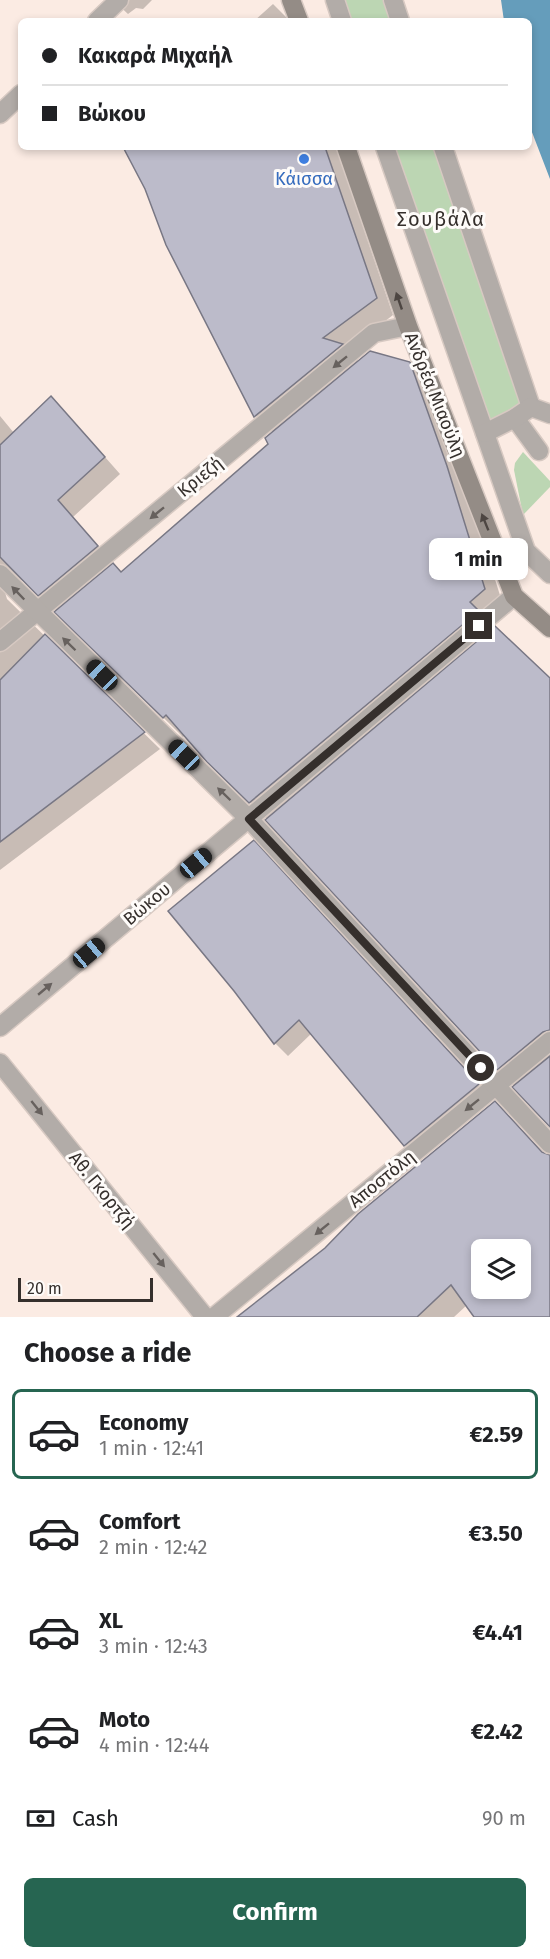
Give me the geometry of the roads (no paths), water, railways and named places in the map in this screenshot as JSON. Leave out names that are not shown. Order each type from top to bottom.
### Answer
[{"type":"main road","points":[[291,0],[298,18]]},
{"type":"main road","name":"Ανδρέα Μιαούλη","points":[[347,150],[408,326],[514,596],[550,628]]},
{"type":"street","points":[[100,18],[119,0]]},
{"type":"street","points":[[334,0],[341,18]]},
{"type":"street","points":[[393,0],[399,18]]},
{"type":"street","points":[[0,114],[18,97]]},
{"type":"street","points":[[386,150],[526,551],[550,574]]},
{"type":"street","points":[[446,150],[531,407]]},
{"type":"street","name":"Κριεζή","points":[[0,642],[374,333],[408,326]]},
{"type":"street","points":[[485,433],[531,407]]},
{"type":"street","points":[[531,407],[550,414]]},
{"type":"street","points":[[515,418],[539,451]]},
{"type":"street","points":[[0,574],[249,819],[550,1144]]},
{"type":"street","name":"Βώκου","points":[[0,1027],[514,596]]},
{"type":"street","name":"Αποστόλη","points":[[214,1317],[550,1041]]},
{"type":"street","name":"Αθ. Γκορτζή","points":[[0,1063],[205,1317]]},
{"type":"water","points":[[501,0],[550,0],[550,179],[532,132],[532,18],[504,18]]},
{"type":"place","name":"Κάισσα","points":[[304,159]]},
{"type":"district","name":"Σουβάλα","points":[[441,219]]}]
